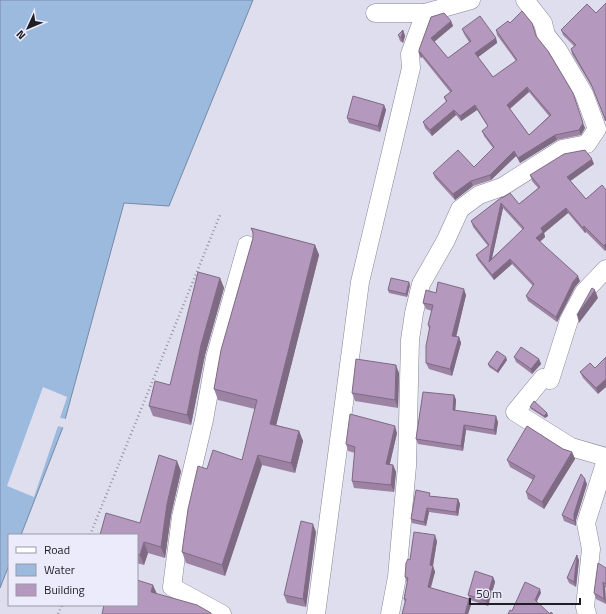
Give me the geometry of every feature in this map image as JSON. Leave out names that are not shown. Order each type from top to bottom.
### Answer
[{"type":"street","points":[[376,13],[425,13],[471,0]]},
{"type":"street","points":[[390,614],[397,577],[407,466],[410,340],[414,313],[421,284],[446,240],[460,209],[479,196],[502,187],[562,149],[587,144],[597,129],[584,94],[558,50],[546,35],[543,23],[525,0]]},
{"type":"street","points":[[316,614],[360,282],[411,68],[410,54],[425,13]]},
{"type":"street","points":[[222,614],[172,587],[181,517],[204,420],[215,358],[247,245]]},
{"type":"street","points":[[587,614],[584,607],[591,549],[586,523],[606,459],[572,447],[515,412],[543,378],[550,380],[570,320],[584,292],[606,269]]},
{"type":"path","points":[[90,534],[220,215]]},
{"type":"water","points":[[0,0],[253,0],[169,206],[124,203],[63,427],[21,534],[8,534],[8,568],[0,588]]},
{"type":"pier","points":[[43,387],[67,397],[60,418],[67,419],[65,428],[58,426],[34,497],[7,486]]},
{"type":"building","points":[[606,3],[606,118],[591,84],[571,49],[576,45],[561,30],[587,4],[596,13]]},
{"type":"building","points":[[522,11],[532,23],[536,36],[548,51],[573,93],[583,123],[579,130],[555,135],[518,158],[514,151],[490,175],[471,181],[453,194],[433,173],[458,150],[474,167],[494,147],[482,131],[488,126],[475,105],[460,116],[454,110],[430,130],[423,122],[447,101],[444,97],[452,91],[420,52],[419,53],[419,50],[431,17],[444,13],[451,21],[431,38],[448,58],[471,41],[462,29],[480,16],[496,38],[475,53],[493,77],[517,60],[496,30],[508,21],[510,23]],"holes":[[[527,87],[551,115],[529,135],[507,105]]]},
{"type":"building","points":[[403,30],[401,38],[398,35]]},
{"type":"building","points":[[353,96],[384,105],[378,126],[347,118]]},
{"type":"building","points":[[585,150],[592,159],[567,177],[586,199],[602,185],[606,190],[606,243],[604,246],[584,226],[583,228],[566,208],[541,228],[543,232],[536,238],[578,276],[573,282],[556,317],[526,296],[534,284],[510,259],[492,275],[476,255],[489,245],[471,221],[502,197],[510,193],[519,204],[540,187],[530,175],[564,154]],"holes":[[[501,203],[524,228],[489,262]]]},
{"type":"building","points":[[251,228],[315,245],[270,424],[299,431],[291,463],[258,455],[222,565],[182,552],[188,509],[198,466],[207,469],[213,450],[242,460],[257,400],[214,389],[221,350],[253,238]]},
{"type":"building","points":[[198,272],[220,278],[201,345],[187,415],[149,406],[155,381],[170,385]]},
{"type":"building","points":[[391,278],[409,282],[406,294],[388,290]]},
{"type":"building","points":[[438,282],[464,289],[452,336],[459,337],[450,369],[426,363],[426,346],[430,326],[428,325],[433,305],[423,303],[426,290],[436,293]]},
{"type":"building","points":[[592,288],[595,290],[577,315]]},
{"type":"building","points":[[521,347],[539,359],[531,369],[514,357]]},
{"type":"building","points":[[497,351],[506,357],[497,371],[488,364]]},
{"type":"building","points":[[606,357],[606,379],[596,388],[580,372],[590,363],[595,368]]},
{"type":"building","points":[[356,359],[396,365],[395,400],[352,393]]},
{"type":"building","points":[[423,392],[454,395],[453,410],[496,416],[494,430],[464,425],[461,446],[416,439]]},
{"type":"building","points":[[534,401],[547,413],[544,416],[530,407]]},
{"type":"building","points":[[350,414],[395,426],[386,464],[393,465],[391,485],[352,481],[355,447],[346,444]]},
{"type":"building","points":[[527,426],[563,449],[572,452],[542,502],[526,492],[535,476],[507,460]]},
{"type":"building","points":[[159,455],[177,461],[167,504],[161,547],[144,542],[140,555],[138,554],[138,534],[100,534],[106,513],[140,523]]},
{"type":"building","points":[[581,474],[585,479],[574,514],[574,521],[562,515]]},
{"type":"building","points":[[416,490],[430,493],[429,496],[458,499],[456,512],[427,508],[424,522],[411,519]]},
{"type":"building","points":[[301,521],[313,524],[303,599],[284,595]]},
{"type":"building","points":[[414,532],[435,535],[430,565],[433,566],[428,587],[469,599],[465,614],[402,614],[406,599],[404,599],[408,578],[405,577],[406,563],[408,559],[410,560]]},
{"type":"building","points":[[577,555],[574,582],[567,578]]},
{"type":"building","points":[[598,563],[606,568],[606,584],[603,582],[604,599],[594,593]]},
{"type":"building","points":[[475,571],[493,577],[486,601],[468,595]]},
{"type":"building","points":[[138,580],[153,585],[151,592],[197,605],[211,613],[211,614],[102,614],[104,606],[138,606]]},
{"type":"building","points":[[525,582],[540,589],[535,600],[550,614],[508,614],[510,610],[512,611]]}]
